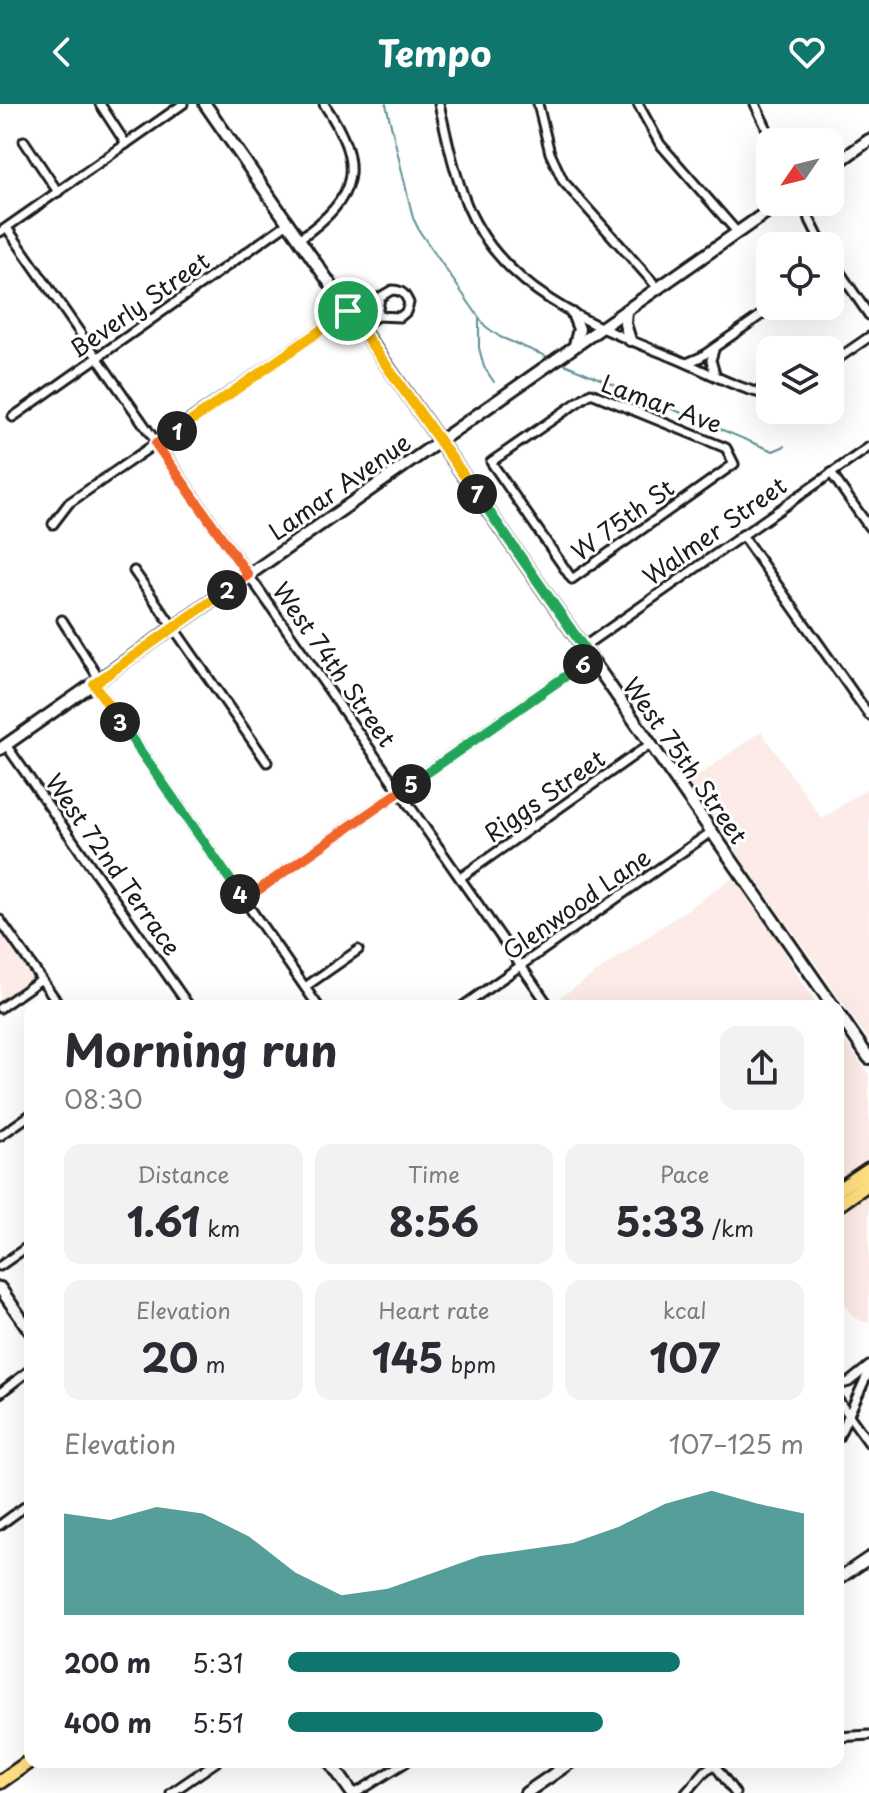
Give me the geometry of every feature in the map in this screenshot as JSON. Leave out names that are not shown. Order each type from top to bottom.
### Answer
[{"type":"main road","points":[[844,1186],[869,1169]]},
{"type":"main road","points":[[844,1201],[869,1183]]},
{"type":"main road","points":[[0,1782],[24,1765]]},
{"type":"street","points":[[100,104],[126,144]]},
{"type":"street","points":[[3,230],[183,104]]},
{"type":"street","name":"West 75th Street","points":[[205,104],[829,1000]]},
{"type":"street","points":[[299,239],[335,209],[349,181],[350,159],[346,141],[324,104]]},
{"type":"street","points":[[439,104],[458,179],[474,221],[513,272],[534,290],[573,314],[756,390]]},
{"type":"street","points":[[538,104],[550,153],[563,181],[658,288]]},
{"type":"street","points":[[638,104],[672,160],[737,232]]},
{"type":"street","points":[[755,104],[766,128]]},
{"type":"street","points":[[844,158],[869,140]]},
{"type":"street","points":[[24,141],[58,192]]},
{"type":"street","name":"Lamar Avenue","points":[[3,747],[760,216]]},
{"type":"street","name":"Beverly Street","points":[[13,417],[288,223]]},
{"type":"street","name":"West 74th Street","points":[[3,230],[545,1000]]},
{"type":"street","points":[[844,281],[869,315]]},
{"type":"street","points":[[360,328],[377,316],[400,317],[409,303],[406,296],[400,290],[385,293],[377,306],[377,316]]},
{"type":"street","points":[[626,310],[625,324],[630,340]]},
{"type":"street","points":[[53,524],[69,503],[348,311]]},
{"type":"street","points":[[573,314],[579,329],[574,346]]},
{"type":"street","points":[[687,363],[715,348],[756,319]]},
{"type":"street","points":[[844,354],[869,337]]},
{"type":"street","points":[[715,348],[711,360],[715,374]]},
{"type":"street","name":"Lamar Ave","points":[[491,462],[591,393],[726,448],[734,464]]},
{"type":"street","name":"Walmer Street","points":[[583,647],[869,447]]},
{"type":"street","name":"W 75th St","points":[[491,462],[572,579],[734,464]]},
{"type":"street","points":[[831,473],[869,527]]},
{"type":"street","points":[[742,535],[869,715]]},
{"type":"street","points":[[134,571],[267,762]]},
{"type":"street","points":[[62,620],[97,682],[314,1000]]},
{"type":"street","points":[[244,900],[591,658]]},
{"type":"street","name":"Riggs Street","points":[[460,878],[650,744]]},
{"type":"street","name":"West 72nd Terrace","points":[[3,747],[185,1000]]},
{"type":"street","name":"Glenwood Lane","points":[[472,1000],[711,832]]},
{"type":"street","points":[[0,920],[55,1000]]},
{"type":"street","points":[[305,987],[358,950]]},
{"type":"street","points":[[0,1008],[40,980]]},
{"type":"street","points":[[844,1022],[869,1058]]},
{"type":"street","points":[[0,1136],[24,1119]]},
{"type":"street","points":[[0,1266],[24,1249]]},
{"type":"street","points":[[0,1288],[24,1322]]},
{"type":"street","points":[[844,1383],[869,1368]]},
{"type":"street","points":[[844,1427],[869,1368]]},
{"type":"street","points":[[0,1393],[24,1375]]},
{"type":"street","points":[[844,1408],[869,1443]]},
{"type":"street","points":[[0,1525],[24,1507]]},
{"type":"street","points":[[844,1575],[869,1558]]},
{"type":"street","points":[[844,1737],[869,1735]]},
{"type":"street","points":[[171,1793],[207,1768]]},
{"type":"street","points":[[335,1768],[354,1793],[396,1768]]},
{"type":"street","points":[[526,1793],[562,1768]]},
{"type":"street","points":[[686,1793],[709,1768]]},
{"type":"street","points":[[719,1768],[735,1793]]},
{"type":"shaded area","points":[[761,731],[822,819],[869,787],[869,1040],[844,1000],[841,1000],[688,783]]},
{"type":"shaded area","points":[[734,877],[775,935],[814,1000],[556,1000]]},
{"type":"shaded area","points":[[0,924],[36,980],[0,1005]]},
{"type":"shaded area","points":[[844,1040],[869,1075],[869,1164],[844,1181]]},
{"type":"shaded area","points":[[869,1192],[869,1323],[854,1318],[844,1304],[844,1210]]},
{"type":"waterway","points":[[386,104],[413,218],[420,232],[485,326],[500,337],[548,357]]},
{"type":"waterway","points":[[479,319],[479,348],[484,367],[494,382]]},
{"type":"waterway","points":[[562,363],[773,451],[785,446]]},
{"type":"route","points":[[348,311],[591,658],[244,900],[94,684],[248,575],[156,444],[348,311]]}]
